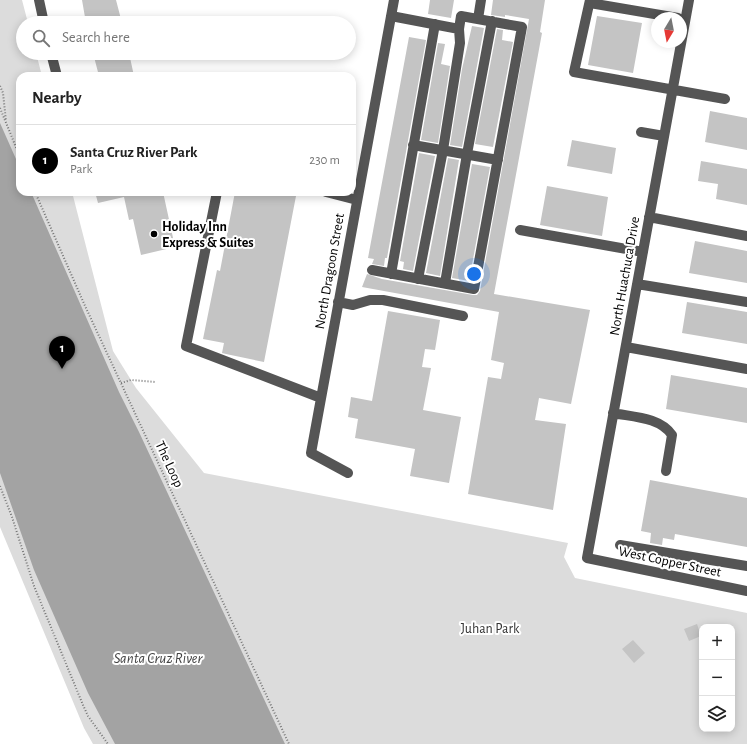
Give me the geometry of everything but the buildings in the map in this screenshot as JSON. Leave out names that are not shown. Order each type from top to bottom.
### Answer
[{"type":"street","points":[[39,0],[42,16]]},
{"type":"street","name":"North Dragoon Street","points":[[348,473],[311,453],[394,0]]},
{"type":"street","points":[[478,19],[481,0]]},
{"type":"street","name":"North Huachuca Drive","points":[[684,12],[689,0]]},
{"type":"street","points":[[651,13],[590,1],[574,72],[724,99]]},
{"type":"street","points":[[390,16],[459,29]]},
{"type":"street","points":[[372,270],[474,289],[522,27],[461,16],[459,29],[460,43],[443,150],[418,278]]},
{"type":"street","points":[[445,284],[467,154],[492,21]]},
{"type":"street","points":[[391,274],[435,24]]},
{"type":"street","name":"North Huachuca Drive","points":[[587,558],[664,136],[677,48]]},
{"type":"street","points":[[53,60],[55,72]]},
{"type":"street","points":[[641,132],[664,136]]},
{"type":"street","points":[[414,145],[498,160]]},
{"type":"street","points":[[216,196],[186,346],[321,398]]},
{"type":"street","points":[[342,196],[357,200]]},
{"type":"street","points":[[649,217],[747,236]]},
{"type":"street","points":[[520,230],[643,252]]},
{"type":"street","points":[[637,284],[747,302]]},
{"type":"street","points":[[338,302],[353,305],[370,300],[382,300],[463,316]]},
{"type":"street","points":[[626,347],[747,369]]},
{"type":"street","points":[[613,413],[657,422],[668,428],[672,435],[666,472]]},
{"type":"street","points":[[620,545],[747,566]]},
{"type":"street","name":"West Copper Street","points":[[587,558],[747,591]]},
{"type":"path","points":[[0,86],[4,98],[6,122]]},
{"type":"path","points":[[0,108],[16,147]]},
{"type":"path","name":"The Loop","points":[[37,196],[86,308],[289,744]]},
{"type":"path","points":[[121,383],[131,380],[156,382]]},
{"type":"path","points":[[0,486],[12,517],[34,586],[83,705],[88,716],[108,744]]},
{"type":"green space","name":"Juhan Park","points":[[0,0],[22,0],[26,16],[16,16],[16,60],[38,60],[41,72],[16,72],[16,196],[73,196],[113,351],[136,388],[204,473],[568,543],[564,557],[575,578],[747,613],[747,744],[93,744],[84,728],[0,527]]},
{"type":"water","name":"Santa Cruz River","points":[[0,123],[16,159],[16,196],[33,196],[119,392],[285,744],[115,744],[88,693],[34,570],[0,473]]},
{"type":"place","name":"Holiday Inn Express & Suites","points":[[154,234]]},
{"type":"place","name":"Santa Cruz River Park","points":[[62,369]]}]
